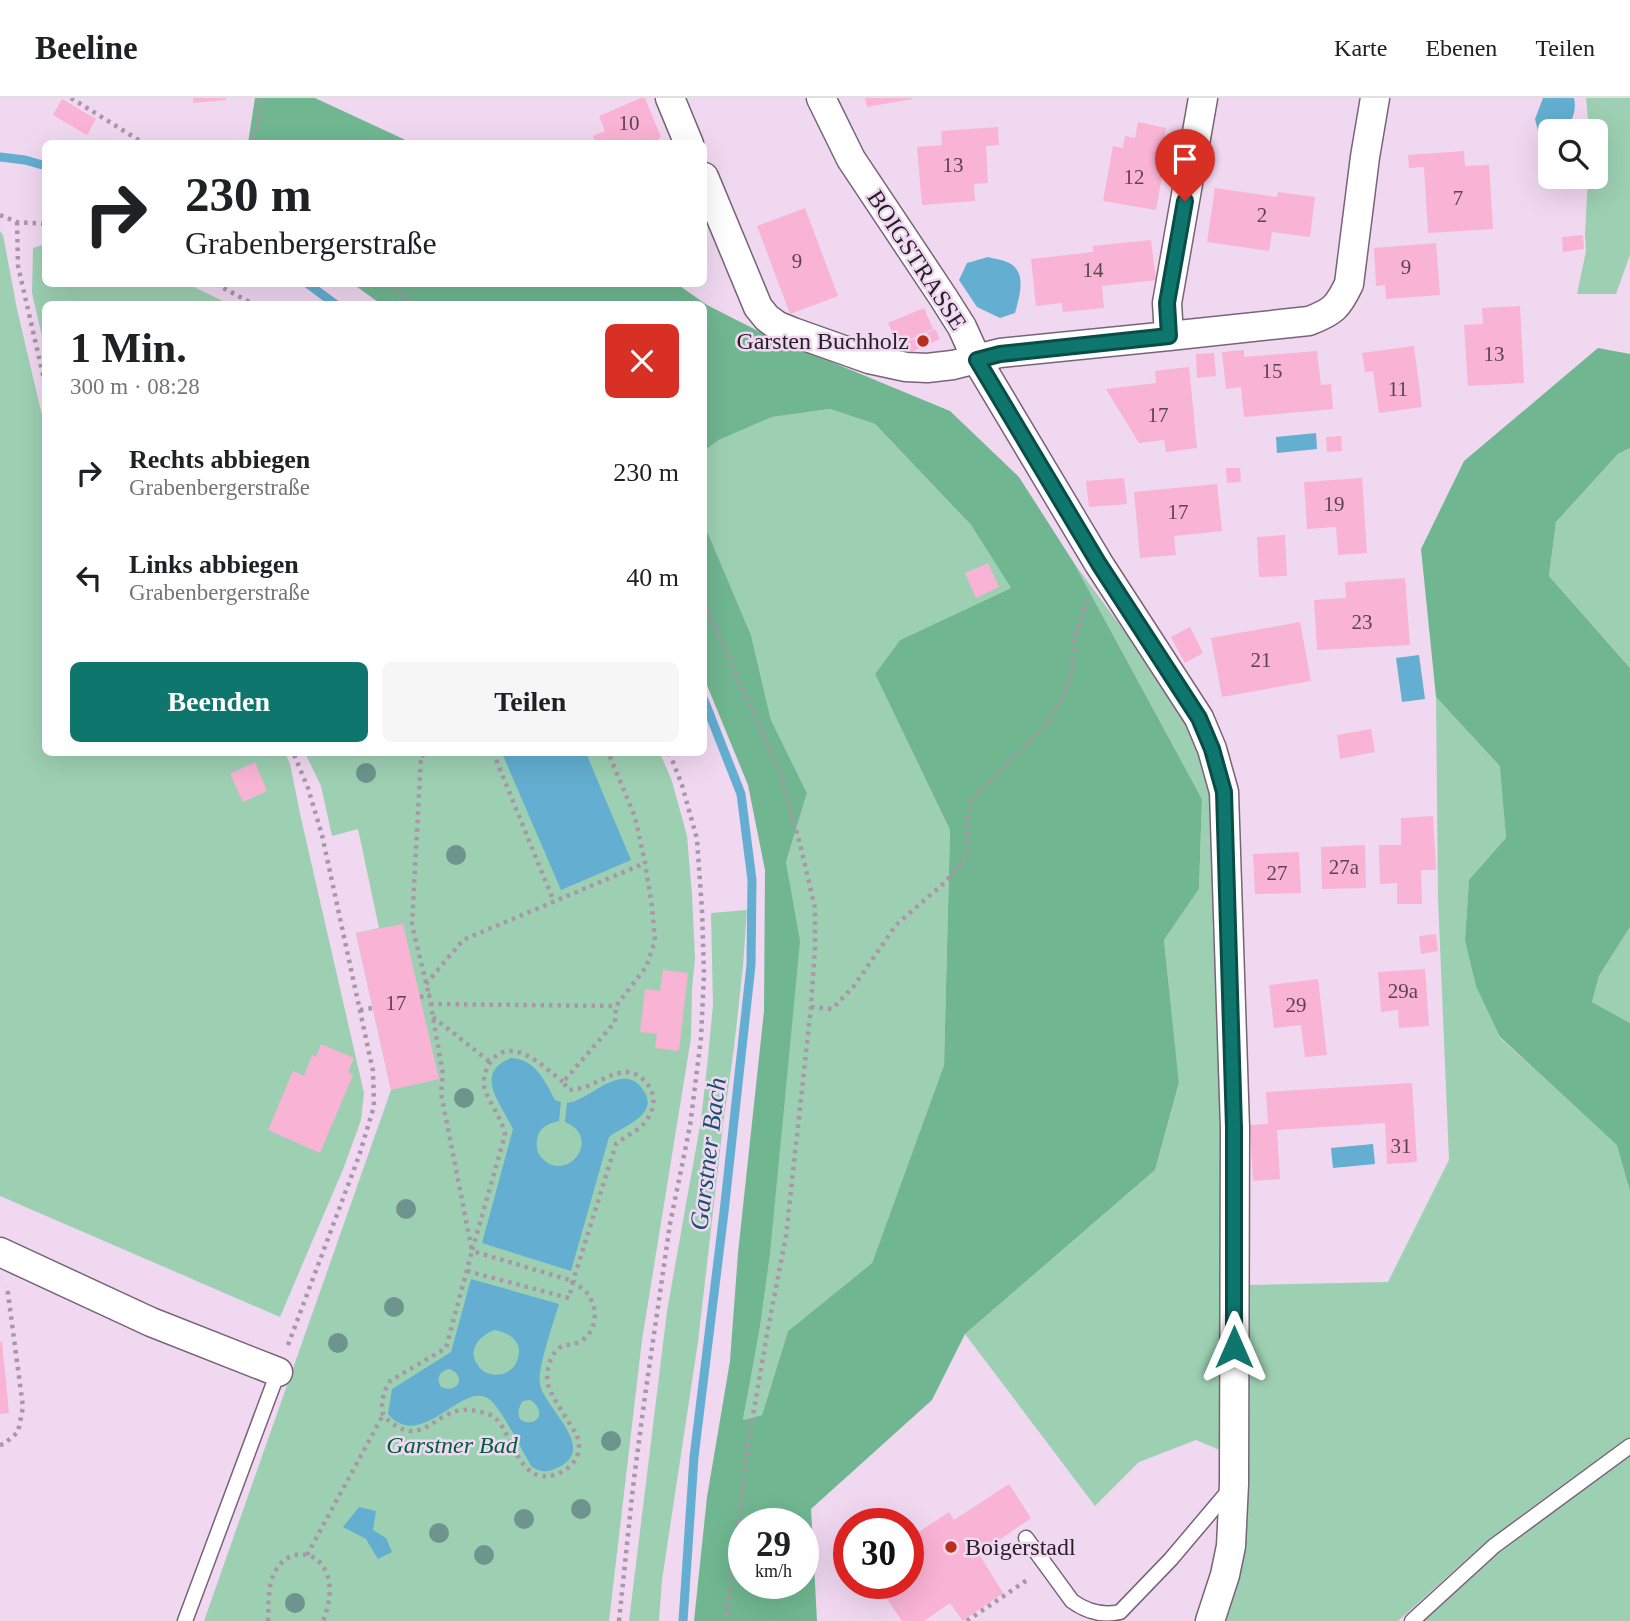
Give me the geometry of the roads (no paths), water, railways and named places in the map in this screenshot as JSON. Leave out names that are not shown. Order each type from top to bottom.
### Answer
[{"type":"street","points":[[670,98],[687,140]]},
{"type":"street","name":"BOIGSTRASSE","points":[[821,98],[851,159],[962,327],[977,360],[1099,564],[1199,718],[1212,749],[1224,792],[1234,1128],[1234,1484],[1231,1546],[1210,1621]]},
{"type":"street","points":[[1169,336],[1167,303],[1203,98]]},
{"type":"street","points":[[707,184],[758,307],[767,318],[793,332],[890,364],[927,368],[1000,354],[1309,321],[1328,314],[1341,300],[1349,284],[1375,98]]},
{"type":"street","points":[[1,1253],[151,1322],[278,1372]]},
{"type":"lane","points":[[185,1621],[278,1372]]},
{"type":"lane","points":[[1412,1621],[1494,1546],[1630,1446]]},
{"type":"lane","points":[[1026,1538],[1072,1601],[1094,1613],[1120,1612],[1171,1559],[1234,1484]]},
{"type":"water","points":[[1543,98],[1574,98],[1571,119],[1538,119],[1538,131],[1535,119]]},
{"type":"water","points":[[988,257],[1009,263],[1019,274],[1020,287],[1015,313],[1000,318],[977,307],[959,280],[967,263]]},
{"type":"water","points":[[1316,433],[1317,449],[1277,453],[1276,437]]},
{"type":"water","points":[[1419,655],[1425,699],[1402,702],[1396,658]]},
{"type":"water","points":[[503,756],[587,756],[631,860],[561,890]]},
{"type":"water","points":[[511,1058],[527,1062],[533,1067],[555,1100],[561,1102],[559,1121],[544,1127],[538,1137],[538,1153],[550,1164],[560,1166],[570,1163],[581,1148],[581,1138],[576,1129],[565,1122],[567,1103],[622,1079],[637,1083],[647,1096],[648,1105],[645,1112],[609,1137],[571,1271],[482,1243],[513,1129],[493,1090],[493,1072],[499,1064]]},
{"type":"water","points":[[1373,1144],[1375,1164],[1333,1168],[1331,1148]]},
{"type":"water","points":[[471,1279],[559,1304],[543,1357],[540,1384],[572,1441],[573,1452],[567,1462],[546,1471],[532,1467],[500,1411],[489,1399],[478,1396],[467,1399],[428,1421],[414,1425],[401,1424],[388,1414],[392,1389],[451,1352]],"holes":[[[495,1330],[511,1336],[519,1349],[517,1361],[511,1370],[495,1375],[480,1368],[474,1356],[479,1340]],[[450,1369],[455,1372],[458,1384],[447,1389],[441,1387],[439,1381],[443,1371]],[[530,1400],[536,1405],[538,1418],[531,1422],[520,1419],[518,1412],[523,1401]]]},
{"type":"water","points":[[359,1507],[376,1511],[373,1530],[386,1538],[392,1552],[378,1559],[366,1539],[343,1527]]},
{"type":"waterway","name":"Garstner Bach","points":[[0,157],[42,165]]},
{"type":"waterway","name":"Garstner Bach","points":[[312,287],[331,301]]},
{"type":"waterway","name":"Garstner Bach","points":[[683,1621],[694,1457],[751,965],[752,880],[741,794],[707,708]]},
{"type":"place","name":"Garsten Buchholz","points":[[923,341]]},
{"type":"place","name":"Boigerstadl","points":[[951,1547]]},
{"type":"park label","name":"Garstner Bad","points":[[452,1445]]}]
